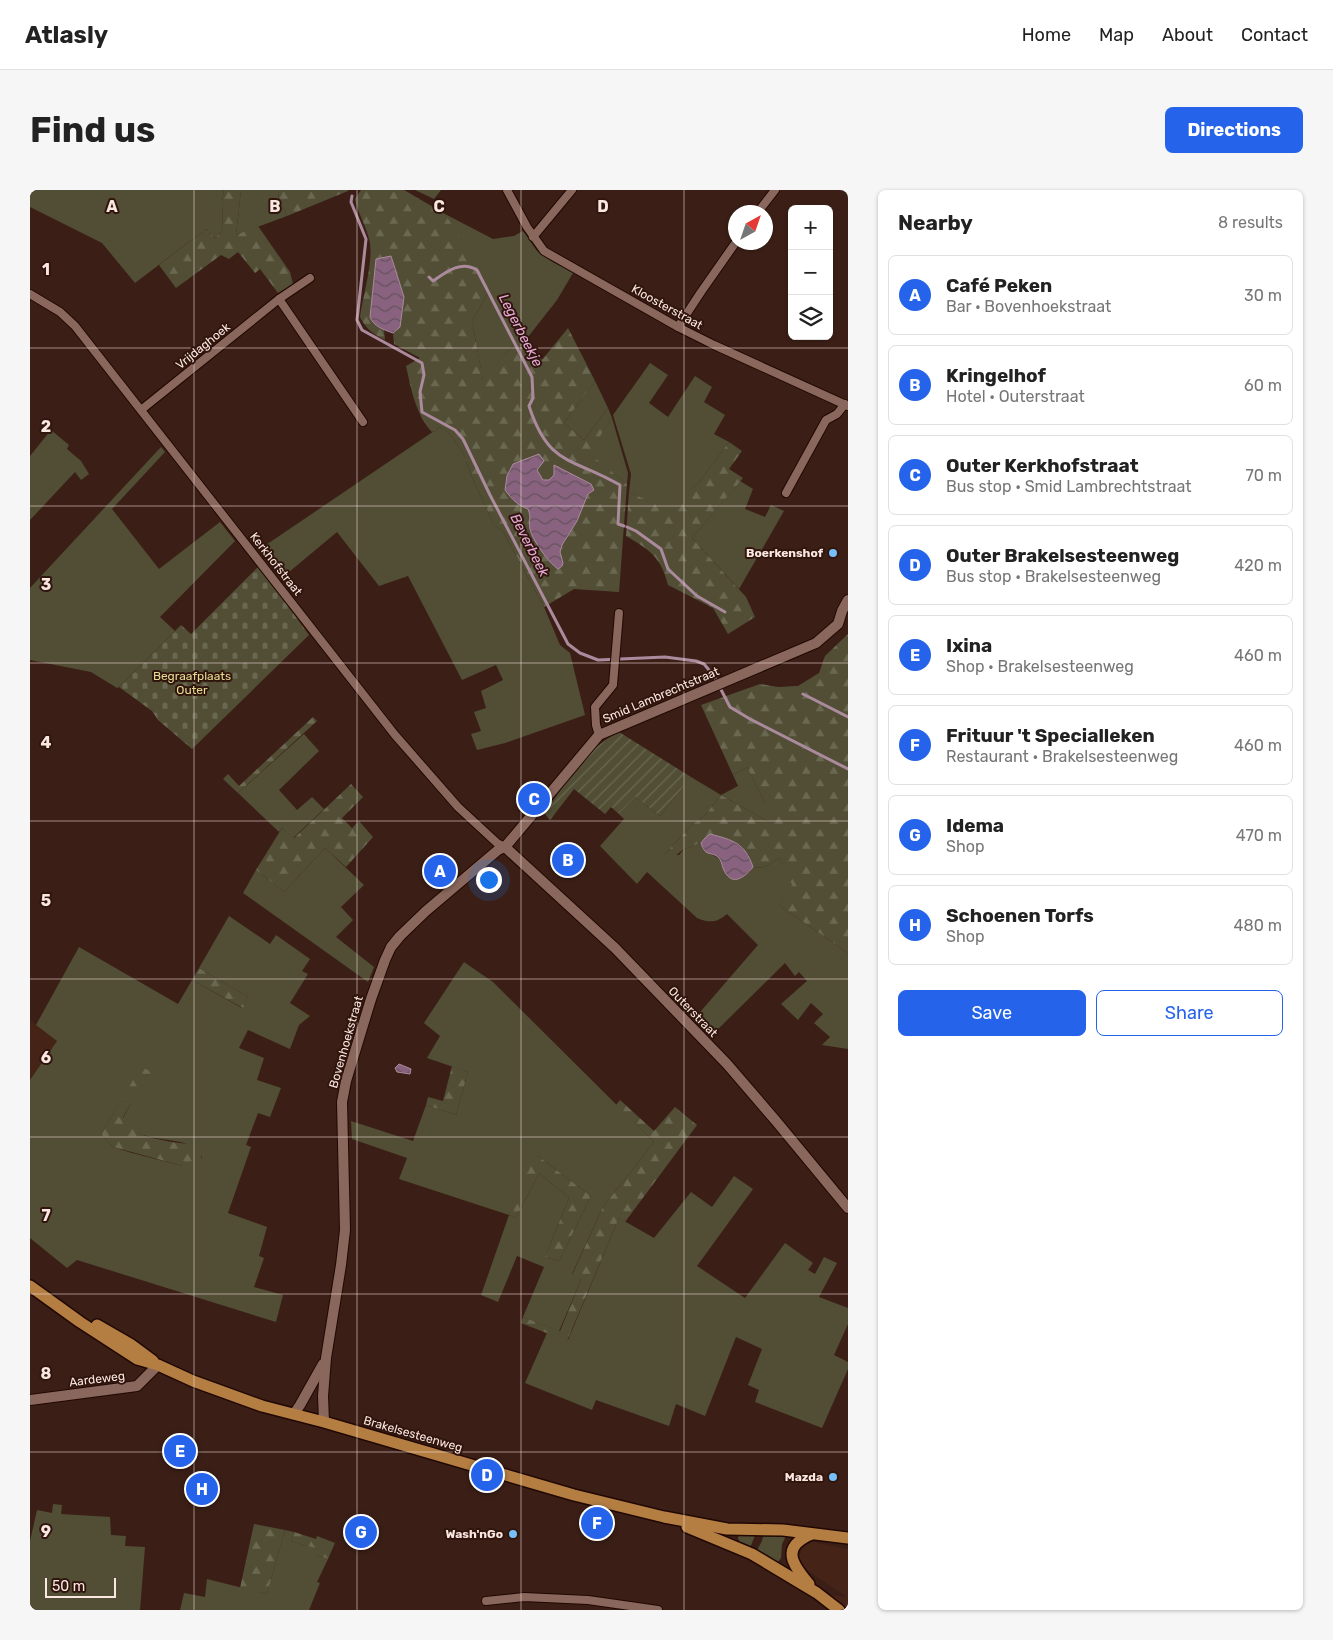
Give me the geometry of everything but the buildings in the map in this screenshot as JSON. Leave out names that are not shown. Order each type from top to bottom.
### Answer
[{"type":"main road","name":"Brakelsesteenweg","points":[[30,1279],[91,1322],[130,1344],[158,1365]]},
{"type":"main road","name":"Brakelsesteenweg","points":[[30,1286],[80,1322],[137,1359],[158,1365],[193,1381],[262,1406],[324,1422],[574,1495],[664,1517],[727,1529],[783,1530],[848,1538]]},
{"type":"main road","name":"Brakelsesteenweg","points":[[664,1517],[752,1554],[817,1593]]},
{"type":"main road","points":[[812,1534],[802,1538],[793,1549],[794,1565],[817,1593],[839,1610]]},
{"type":"street","name":"Kloosterstraat","points":[[507,190],[533,237],[544,251],[678,327],[846,405]]},
{"type":"street","points":[[533,237],[572,190]]},
{"type":"street","points":[[763,205],[775,190]]},
{"type":"street","points":[[678,327],[730,250]]},
{"type":"street","name":"Vrijdaghoek","points":[[141,410],[279,299],[310,278]]},
{"type":"street","name":"Kerkhofstraat","points":[[30,294],[60,312],[75,326],[394,734],[458,807],[497,843],[505,847]]},
{"type":"street","points":[[279,299],[362,422]]},
{"type":"street","points":[[786,493],[826,420],[837,414],[846,405]]},
{"type":"street","name":"Smid Lambrechtstraat","points":[[505,847],[599,735],[816,643],[838,624],[848,600]]},
{"type":"street","points":[[599,735],[596,725],[595,707],[613,685],[619,613]]},
{"type":"street","name":"Outerstraat","points":[[505,847],[615,948],[732,1069],[848,1208]]},
{"type":"street","name":"Bovenhoekstraat","points":[[324,1422],[323,1396],[326,1358],[345,1230],[342,1102],[346,1081],[370,999],[384,960],[400,936],[426,911],[498,850],[505,847]]},
{"type":"street","name":"Bovenhoekstraat","points":[[294,1414],[326,1358]]},
{"type":"street","name":"Aardeweg","points":[[30,1400],[137,1386],[158,1365]]},
{"type":"street","points":[[486,1601],[524,1597],[588,1600],[658,1610]]},
{"type":"shaded area","points":[[30,1020],[57,1041],[30,1080]]},
{"type":"shaded area","points":[[812,1542],[848,1549],[848,1610],[839,1610],[817,1593],[847,1597],[805,1569],[799,1558],[802,1547]]},
{"type":"green space","points":[[30,190],[224,190],[222,201],[223,230],[215,238],[206,229],[135,283],[102,243],[30,207]]},
{"type":"green space","points":[[224,190],[241,190],[236,235],[258,226],[290,272],[293,284],[278,293],[260,269],[255,273],[238,252],[229,259],[221,255],[176,288],[159,265],[206,229],[215,238],[223,230],[222,201]]},
{"type":"green space","points":[[241,190],[278,190],[279,205],[284,209],[287,216],[236,235]]},
{"type":"green space","points":[[278,190],[348,191],[287,216],[284,209],[279,205]]},
{"type":"green space","points":[[361,190],[404,190],[445,214],[483,273],[489,291],[472,321],[483,380],[516,342],[524,342],[542,360],[568,328],[595,381],[564,423],[584,440],[608,408],[612,418],[589,453],[627,484],[619,592],[574,589],[544,607],[504,533],[494,525],[464,455],[454,439],[440,427],[432,432],[426,425],[418,410],[406,366],[420,358],[394,344],[393,333],[396,331],[376,259],[370,317],[372,322],[384,330],[385,340],[370,331],[360,317],[371,251],[369,237],[355,199]]},
{"type":"green space","points":[[415,190],[441,190],[434,199]]},
{"type":"green space","points":[[445,214],[493,239],[514,236],[523,231],[537,251],[573,273],[557,300],[524,342],[516,342],[483,381],[472,321],[489,291]]},
{"type":"green space","points":[[650,363],[668,375],[649,403],[668,417],[695,376],[712,387],[704,402],[725,415],[714,434],[729,442],[698,484],[665,509],[629,492],[631,474],[613,415]]},
{"type":"green space","points":[[595,381],[608,408],[584,440],[564,423]]},
{"type":"green space","points":[[612,418],[628,473],[627,484],[588,453]]},
{"type":"green space","points":[[440,427],[454,439],[464,455],[494,525],[504,533],[544,607],[560,645],[570,653],[585,715],[505,743],[477,750],[471,734],[481,731],[474,712],[486,708],[481,691],[503,680],[496,665],[462,680],[408,576],[379,586],[337,532],[283,577],[260,549]]},
{"type":"green space","points":[[51,430],[69,445],[67,449],[81,461],[89,474],[81,480],[75,472],[30,520],[30,456]]},
{"type":"green space","points":[[729,442],[742,451],[729,469],[743,478],[692,538],[746,597],[755,617],[728,634],[713,608],[668,585],[662,568],[653,555],[626,536],[629,492],[665,508],[698,484]]},
{"type":"green space","points":[[161,447],[165,452],[112,509],[159,569],[220,522],[235,541],[160,617],[175,631],[119,687],[117,688],[91,672],[30,660],[30,588]]},
{"type":"green space","points":[[740,481],[753,489],[745,509],[765,517],[771,505],[784,511],[739,589],[692,538]]},
{"type":"green space","name":"Begraafplaats Outer","points":[[259,566],[309,635],[192,749],[158,720],[152,711],[119,687],[181,625],[191,634]]},
{"type":"green space","points":[[848,634],[848,953],[780,906],[792,885],[780,858],[764,867],[753,867],[748,854],[705,838],[701,843],[684,849],[670,860],[664,855],[692,825],[705,815],[721,795],[769,822],[769,811],[747,767],[733,775],[701,705],[760,684],[778,687],[798,686],[819,673],[825,656]]},
{"type":"green space","points":[[313,717],[317,721],[238,793],[223,779],[228,774],[239,786]]},
{"type":"green space","points":[[619,732],[691,777],[660,816],[635,797],[619,814],[611,807],[605,814],[574,789],[550,820],[544,813],[577,768],[596,747]]},
{"type":"green space","points":[[304,734],[319,751],[279,790],[297,810],[312,797],[324,809],[293,838],[282,828],[279,832],[238,793]]},
{"type":"green space","points":[[747,767],[769,811],[769,822],[721,795],[738,786],[733,775]]},
{"type":"green space","points":[[691,777],[721,795],[705,815],[692,825],[664,855],[679,855],[684,849],[701,843],[703,850],[720,859],[723,867],[748,873],[753,867],[764,867],[780,858],[793,885],[780,906],[848,953],[848,1049],[822,1045],[830,1037],[814,1023],[823,1014],[811,1003],[798,1020],[781,1004],[807,981],[799,972],[795,976],[785,963],[712,1035],[695,1018],[758,945],[727,914],[713,921],[697,918],[647,872],[637,884],[600,846],[624,819],[619,814],[635,797],[660,816]]},
{"type":"green space","points":[[351,784],[363,797],[342,818],[352,828],[359,821],[373,837],[346,867],[325,848],[284,892],[256,870],[282,828],[294,838]]},
{"type":"green space","points":[[325,848],[364,885],[341,907],[353,920],[336,937],[374,967],[368,982],[243,893],[256,870],[284,892]]},
{"type":"green space","points":[[229,916],[270,944],[276,935],[310,959],[302,971],[308,974],[290,1003],[310,1016],[299,1025],[290,1049],[248,1030],[239,1048],[264,1058],[257,1080],[281,1088],[270,1117],[258,1113],[246,1145],[251,1147],[228,1213],[267,1227],[259,1256],[264,1258],[254,1287],[283,1295],[276,1322],[77,1260],[67,1268],[30,1238],[30,1080],[57,1041],[36,1025],[79,947],[178,1004],[192,980],[242,1008],[248,997],[199,968]],"holes":[[[141,1068],[131,1103],[123,1118],[134,1131],[151,1137],[187,1144],[202,1157],[200,1162],[183,1166],[113,1147],[101,1134]]]},
{"type":"green space","points":[[464,962],[493,982],[654,1142],[603,1207],[572,1274],[581,1280],[559,1331],[523,1317],[544,1267],[517,1256],[498,1302],[481,1295],[509,1215],[399,1179],[407,1158],[352,1139],[351,1121],[413,1141],[426,1105],[456,1115],[468,1072],[427,1058],[440,1036],[424,1023]],"holes":[[[538,1156],[591,1196],[559,1261],[545,1257],[569,1198],[539,1173],[516,1218],[509,1215]]]},
{"type":"green space","points":[[199,968],[248,997],[243,1008],[192,980]]},
{"type":"green space","points":[[452,1066],[468,1072],[456,1115],[426,1105],[428,1097],[443,1101]]},
{"type":"green space","points":[[141,1067],[152,1072],[123,1117],[126,1123],[137,1132],[151,1138],[188,1144],[195,1148],[200,1155],[201,1161],[199,1164],[183,1166],[113,1147],[101,1134]]},
{"type":"green space","points":[[620,1100],[654,1131],[675,1107],[697,1125],[625,1222],[619,1218],[567,1341],[521,1323],[523,1317],[560,1331],[581,1280],[572,1275],[603,1207],[654,1142],[616,1105]]},
{"type":"green space","points":[[538,1156],[591,1196],[559,1261],[545,1257],[569,1198],[539,1173],[516,1218],[509,1215],[532,1159]]},
{"type":"green space","points":[[734,1176],[753,1189],[697,1266],[745,1298],[785,1243],[813,1263],[808,1270],[815,1274],[824,1257],[837,1263],[819,1297],[848,1308],[848,1324],[834,1355],[848,1362],[848,1369],[822,1428],[755,1402],[759,1390],[748,1385],[762,1349],[736,1337],[705,1416],[676,1404],[669,1426],[596,1400],[592,1410],[525,1383],[547,1333],[568,1340],[619,1218],[654,1238],[691,1192],[712,1207]]},
{"type":"green space","points":[[53,1504],[62,1505],[61,1514],[110,1517],[111,1535],[126,1536],[125,1546],[145,1547],[140,1610],[30,1610],[30,1541],[37,1510],[52,1513]]},
{"type":"green space","points":[[254,1524],[285,1530],[267,1594],[240,1588]]},
{"type":"green space","points":[[285,1530],[294,1532],[291,1541],[319,1549],[317,1555],[328,1559],[317,1582],[320,1583],[309,1610],[180,1610],[184,1593],[205,1597],[207,1579],[267,1594]]},
{"type":"green space","points":[[294,1532],[316,1539],[317,1536],[335,1543],[328,1559],[317,1555],[318,1549],[291,1541]]},
{"type":"green space","points":[[764,1532],[787,1534],[782,1544],[781,1558],[777,1563],[756,1552]]},
{"type":"green space","points":[[756,1533],[750,1548],[740,1543],[739,1535]]},
{"type":"water","points":[[391,256],[404,297],[400,327],[393,333],[376,325],[370,317],[376,259]]},
{"type":"water","points":[[539,454],[544,461],[537,470],[543,480],[549,480],[554,475],[554,465],[591,484],[594,490],[588,494],[577,521],[562,545],[560,552],[563,563],[558,569],[546,557],[531,534],[528,509],[521,506],[505,490],[507,476],[513,464]]},
{"type":"water","points":[[710,834],[732,841],[742,848],[753,867],[746,875],[738,879],[730,878],[726,874],[719,858],[704,850],[701,843]]},
{"type":"water","points":[[399,1064],[411,1069],[410,1074],[397,1072],[395,1068]]},
{"type":"waterway","name":"Beverbeek","points":[[352,196],[351,202],[366,239],[357,320],[362,330],[422,363],[424,375],[420,392],[422,412],[455,430],[463,439],[568,644],[580,653],[598,660],[665,657],[696,661],[704,664],[714,676],[730,707],[848,769]]},
{"type":"waterway","name":"Legerbeekje","points":[[429,277],[433,281],[454,268],[465,266],[477,270],[532,377],[533,398],[529,406],[545,440],[564,458],[620,485],[618,524],[624,526]]},
{"type":"waterway","name":"Legerbeekje","points":[[627,527],[636,531],[661,549],[668,569],[697,596],[725,612]]},
{"type":"waterway","points":[[803,694],[848,717]]},
{"type":"place","name":"Boerkenshof","points":[[833,553]]},
{"type":"place","name":"Outer Kerkhofstraat","points":[[534,799]]},
{"type":"place","name":"Kringelhof","points":[[568,860]]},
{"type":"place","name":"Café Peken","points":[[440,871]]},
{"type":"place","name":"Ixina","points":[[180,1451]]},
{"type":"place","name":"Outer Brakelsesteenweg","points":[[487,1475]]},
{"type":"place","name":"Mazda","points":[[833,1477]]},
{"type":"place","name":"Schoenen Torfs","points":[[202,1489]]},
{"type":"place","name":"Frituur 't Specialleken","points":[[597,1523]]},
{"type":"place","name":"Idema","points":[[361,1532]]},
{"type":"place","name":"Wash'nGo","points":[[513,1534]]}]
